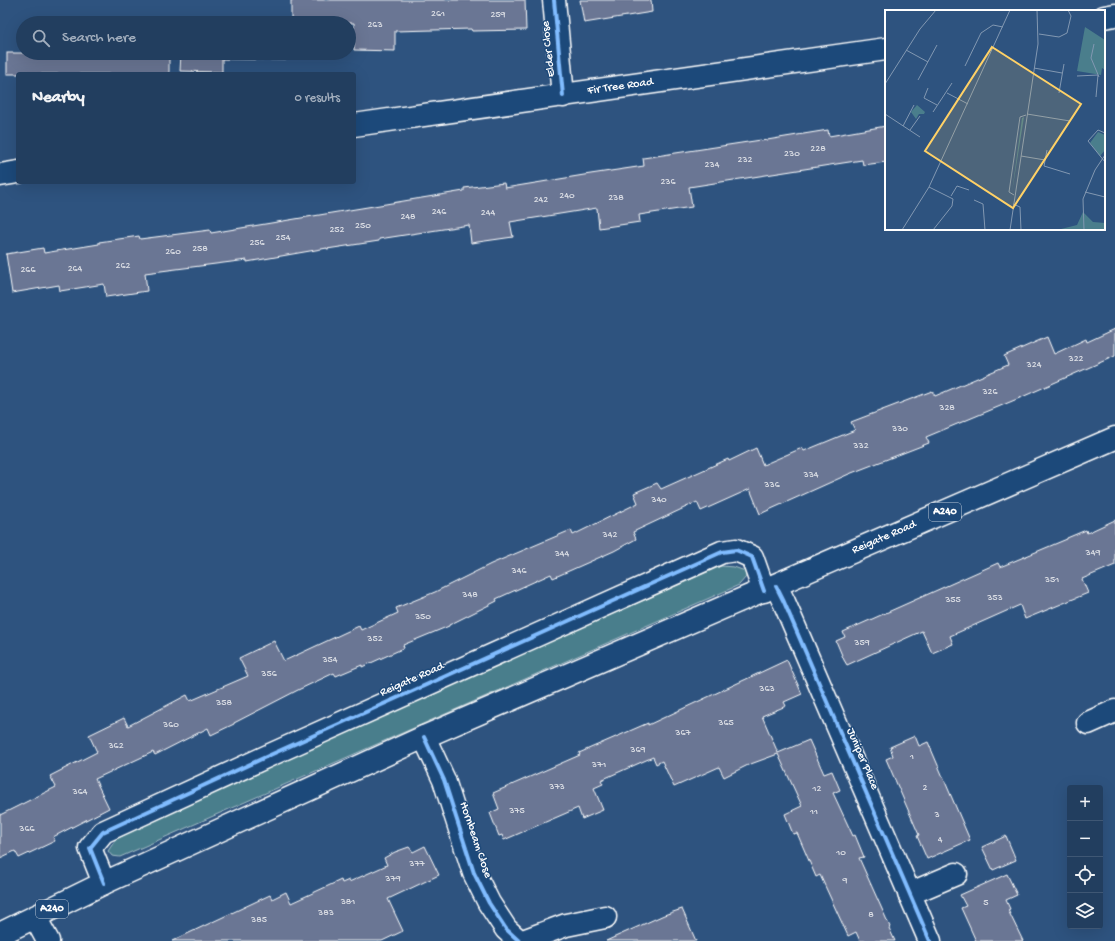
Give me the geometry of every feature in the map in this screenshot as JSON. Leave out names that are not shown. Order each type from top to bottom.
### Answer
[{"type":"main road","name":"Elder Close","points":[[554,0],[563,96]]},
{"type":"main road","points":[[1105,17],[1115,15]]},
{"type":"main road","name":"Fir Tree Road","points":[[356,125],[885,49]]},
{"type":"main road","points":[[0,175],[16,172]]},
{"type":"main road","name":"Reigate Road","points":[[0,934],[104,883],[424,737],[1115,438]]},
{"type":"main road","name":"Reigate Road","points":[[104,883],[90,848],[103,832],[299,742],[722,552],[736,550],[752,557],[770,588]]},
{"type":"main road","name":"Juniper Place","points":[[770,588],[787,609],[930,941]]},
{"type":"main road","points":[[1088,723],[1115,712]]},
{"type":"main road","name":"Hornbeam Close","points":[[424,737],[444,780],[474,873],[489,903],[506,929],[519,941]]},
{"type":"main road","points":[[910,894],[956,874]]},
{"type":"main road","points":[[523,941],[566,925],[605,917]]},
{"type":"main road","points":[[35,918],[48,941]]},
{"type":"green space","points":[[721,566],[734,567],[745,571],[746,577],[739,585],[120,857],[112,856],[108,851],[116,839],[240,779]]},
{"type":"building","points":[[291,0],[525,0],[526,30],[472,31],[471,29],[395,31],[395,51],[356,50],[356,16],[291,16]]},
{"type":"building","points":[[580,0],[651,0],[652,12],[584,23]]},
{"type":"building","points":[[7,53],[16,53],[16,60],[169,60],[169,72],[16,72],[16,74],[7,74]]},
{"type":"building","points":[[181,60],[222,60],[222,72],[180,71]]},
{"type":"building","points":[[885,126],[885,162],[863,165],[862,160],[689,187],[692,207],[639,215],[640,222],[599,228],[597,208],[510,222],[513,237],[471,243],[469,225],[247,262],[247,260],[145,273],[147,291],[106,297],[104,284],[60,291],[59,285],[12,293],[6,254],[43,248],[44,253],[139,236],[140,239],[210,230],[211,233],[464,191],[464,188],[504,183],[505,188],[644,166],[643,158],[828,130],[829,136]]},
{"type":"building","points":[[1115,329],[1115,356],[926,437],[929,443],[849,474],[760,514],[750,489],[701,511],[697,502],[633,532],[636,539],[614,551],[553,578],[551,574],[496,599],[497,601],[449,626],[403,645],[404,648],[362,667],[362,665],[336,676],[334,673],[211,735],[208,728],[155,755],[153,752],[95,779],[109,808],[53,837],[55,841],[19,858],[15,851],[0,858],[0,815],[56,787],[50,776],[97,752],[89,735],[124,718],[128,726],[187,695],[190,701],[248,676],[239,658],[274,641],[284,661],[359,626],[361,630],[398,613],[396,608],[435,592],[491,564],[571,530],[573,535],[638,503],[634,493],[657,483],[661,489],[728,459],[729,461],[756,448],[763,465],[802,448],[804,451],[855,430],[851,422],[932,391],[935,396],[1008,365],[1004,356],[1047,337],[1054,354],[1086,339],[1087,342]]},
{"type":"building","points":[[1115,520],[1115,565],[1082,579],[1088,593],[1025,619],[1020,605],[950,636],[953,644],[932,653],[922,631],[847,665],[844,660],[836,641],[845,637],[843,632],[998,563],[1000,567],[1086,530],[1087,533]]},
{"type":"building","points":[[787,660],[802,694],[784,702],[786,706],[762,716],[778,753],[809,740],[824,774],[832,771],[840,790],[833,793],[853,836],[855,835],[864,857],[859,858],[895,941],[860,941],[856,932],[848,936],[820,875],[816,877],[797,833],[793,834],[785,814],[802,806],[778,754],[748,765],[724,777],[719,767],[674,787],[662,761],[656,764],[653,757],[601,780],[603,784],[594,788],[603,810],[582,819],[578,808],[504,840],[502,835],[499,836],[490,813],[499,809],[493,793],[580,755],[579,753],[648,723],[648,725]]},
{"type":"building","points":[[915,736],[919,746],[928,742],[970,840],[927,859],[917,836],[919,835],[886,759],[893,756],[890,747]]},
{"type":"building","points":[[1006,836],[1016,860],[993,870],[982,847]]},
{"type":"building","points":[[425,846],[439,875],[388,899],[403,931],[382,941],[172,941],[270,895],[272,899],[286,892],[291,903],[341,880],[342,883],[349,880],[349,882],[387,865],[384,858],[395,852],[409,847],[413,852]]},
{"type":"building","points":[[1007,874],[1017,895],[1006,900],[1010,909],[1008,910],[1023,941],[976,941],[961,908],[966,906],[960,895]]},
{"type":"building","points":[[682,909],[696,941],[606,941],[664,915]]},
{"type":"cycle path","points":[[554,0],[563,96]]},
{"type":"cycle path","points":[[104,883],[90,848],[103,832],[270,755],[722,552],[736,550],[752,557],[764,591]]},
{"type":"cycle path","points":[[776,586],[930,941]]},
{"type":"cycle path","points":[[424,737],[444,780],[474,873],[489,903],[506,929],[519,941]]}]
